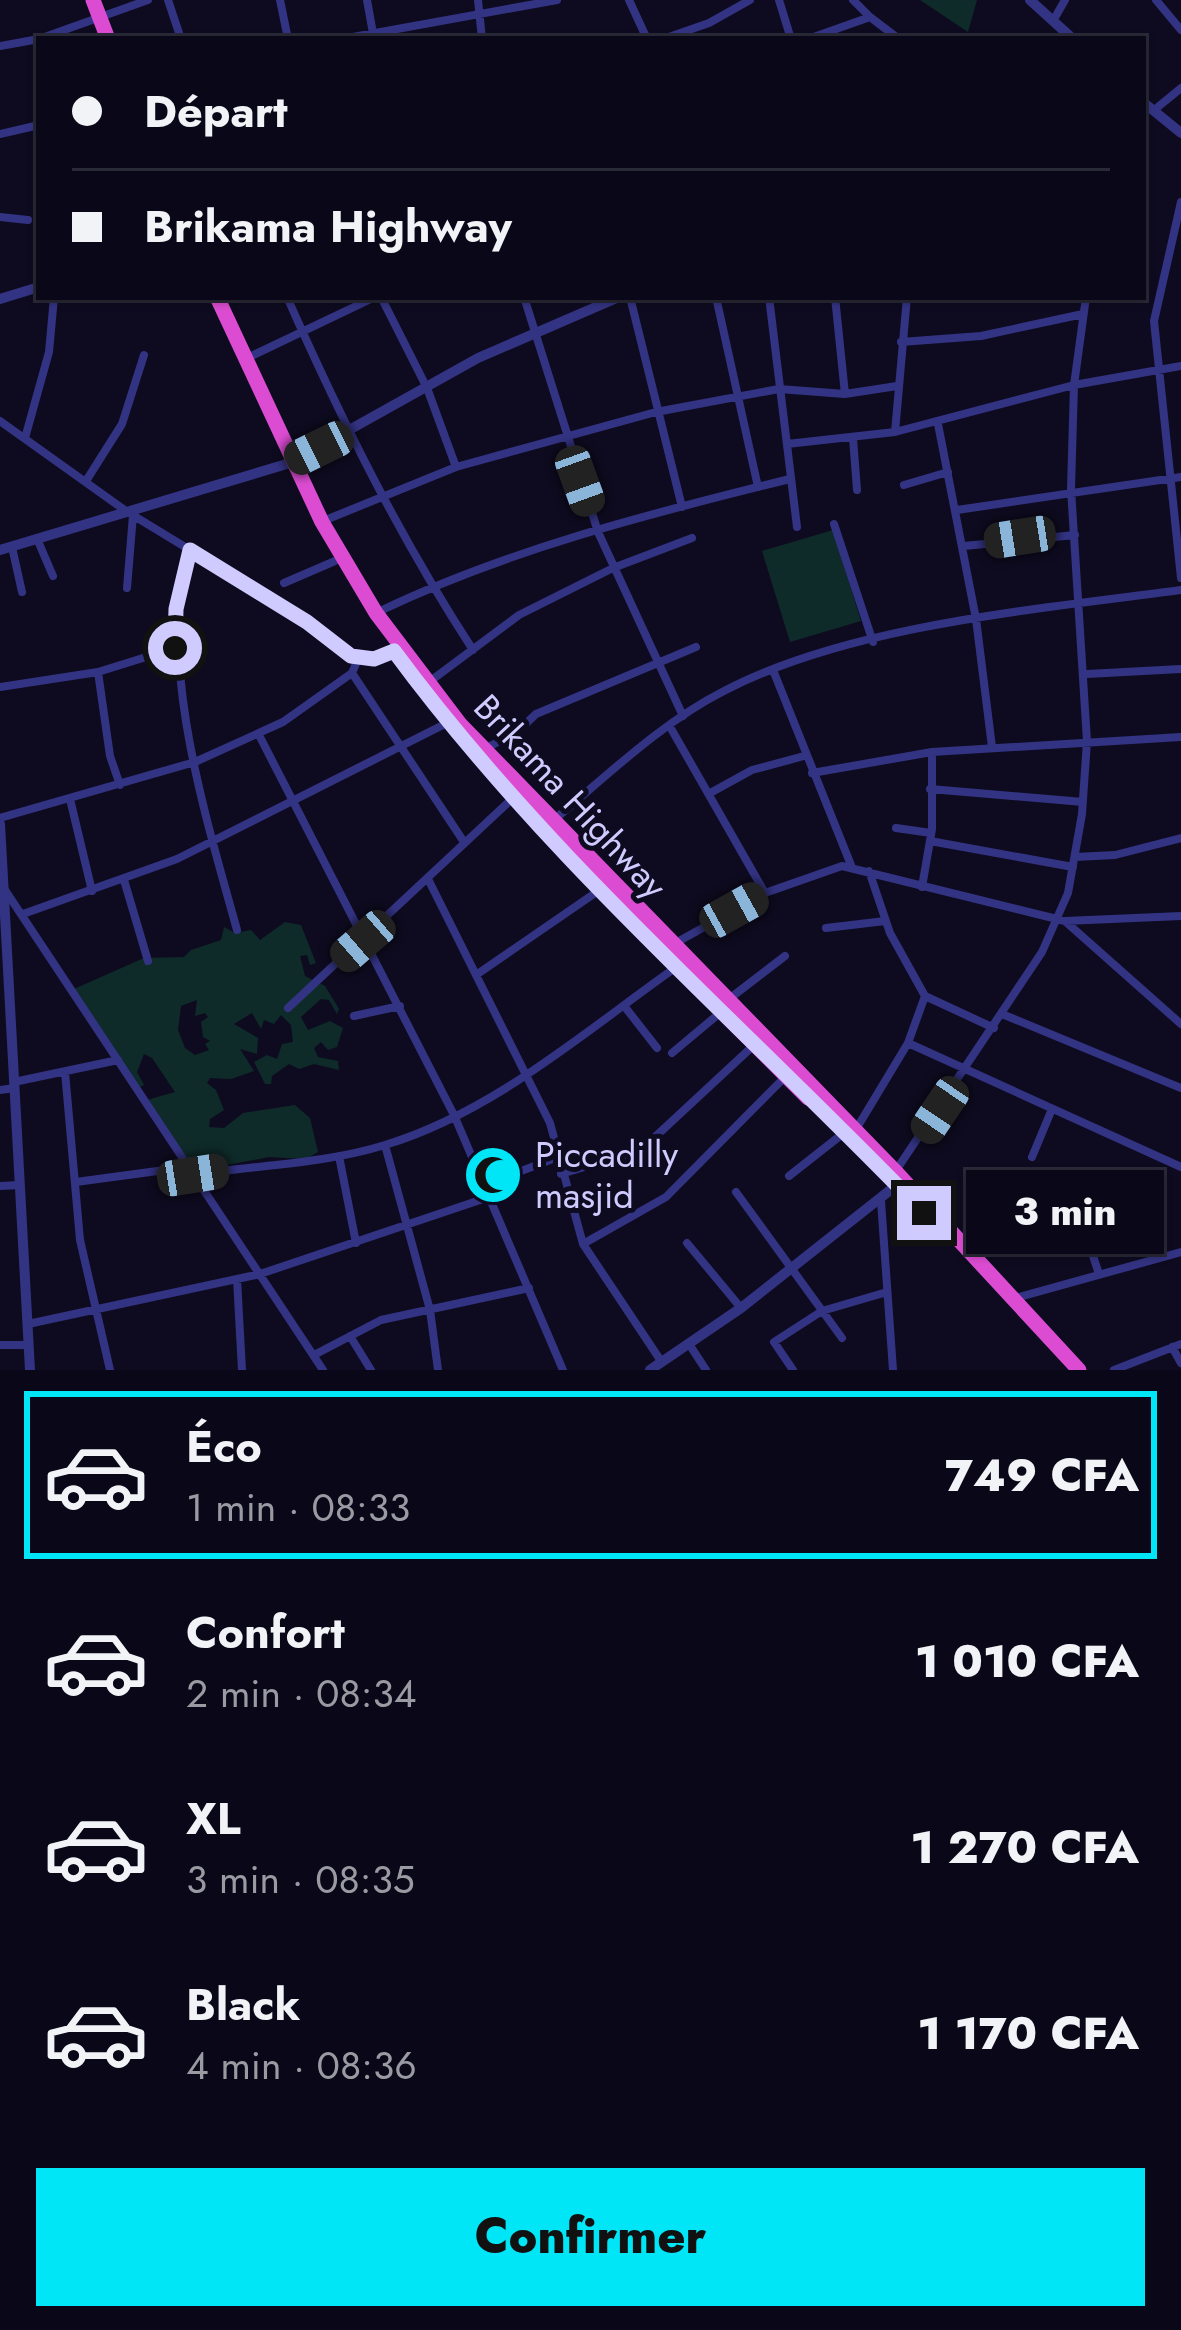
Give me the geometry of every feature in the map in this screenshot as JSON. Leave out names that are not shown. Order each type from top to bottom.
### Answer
[{"type":"highway","points":[[92,8],[103,36]]},
{"type":"highway","name":"Brikama Highway","points":[[213,300],[335,561],[449,722],[515,796],[671,946],[753,1046],[850,1131]]},
{"type":"highway","name":"Brikama Highway","points":[[214,300],[244,360],[286,464],[398,649],[550,823],[601,889],[897,1178],[1079,1370]]},
{"type":"highway","name":"Brikama Highway","points":[[897,1178],[1069,1370]]},
{"type":"street","points":[[44,36],[92,8],[148,0]]},
{"type":"street","points":[[168,0],[180,36]]},
{"type":"street","points":[[280,0],[287,36]]},
{"type":"street","points":[[367,0],[374,36],[556,0]]},
{"type":"street","points":[[478,0],[482,36]]},
{"type":"street","points":[[629,0],[645,36]]},
{"type":"street","points":[[672,36],[709,23],[750,0]]},
{"type":"street","points":[[779,0],[790,36]]},
{"type":"street","points":[[853,0],[895,36]]},
{"type":"street","points":[[1030,0],[1070,36]]},
{"type":"street","points":[[1053,21],[1065,0]]},
{"type":"street","points":[[1156,0],[1181,30]]},
{"type":"street","points":[[816,36],[870,16]]},
{"type":"street","points":[[0,46],[36,40]]},
{"type":"street","points":[[1179,86],[1150,112],[1181,133]]},
{"type":"street","points":[[0,134],[36,126]]},
{"type":"street","points":[[1181,202],[1154,321],[1155,370],[1181,578]]},
{"type":"street","points":[[0,217],[28,220]]},
{"type":"street","points":[[0,299],[36,288]]},
{"type":"street","points":[[25,438],[49,352],[54,300]]},
{"type":"street","points":[[287,300],[349,434],[431,586],[472,650]]},
{"type":"street","points":[[244,360],[371,300]]},
{"type":"street","points":[[380,300],[427,388],[456,466]]},
{"type":"street","points":[[525,300],[598,532],[683,716]]},
{"type":"street","points":[[22,592],[6,549],[286,464],[534,333],[613,300]]},
{"type":"street","points":[[631,300],[682,507]]},
{"type":"street","points":[[717,300],[758,487]]},
{"type":"street","points":[[769,300],[797,527]]},
{"type":"street","points":[[836,300],[845,394]]},
{"type":"street","points":[[895,432],[907,300]]},
{"type":"street","points":[[650,1370],[741,1308],[881,1201],[1062,918],[1083,802],[1087,741],[1072,490],[1074,385],[1085,300]]},
{"type":"street","points":[[901,342],[981,336],[1083,314]]},
{"type":"street","points":[[86,481],[122,424],[144,355]]},
{"type":"street","points":[[787,444],[938,424],[1074,385],[1181,366]]},
{"type":"street","points":[[322,522],[456,466],[656,412],[779,389],[845,394],[897,386]]},
{"type":"street","points":[[0,421],[129,513],[358,659],[398,649]]},
{"type":"street","points":[[938,424],[964,546],[992,748]]},
{"type":"street","points":[[853,438],[857,490]]},
{"type":"street","points":[[904,484],[948,472]]},
{"type":"street","points":[[956,510],[1181,477]]},
{"type":"street","points":[[376,613],[431,586],[598,532],[790,478]]},
{"type":"street","points":[[127,588],[129,513]]},
{"type":"street","points":[[834,524],[873,642]]},
{"type":"street","points":[[964,546],[1075,535]]},
{"type":"street","points":[[428,683],[519,615],[613,568],[692,538]]},
{"type":"street","points":[[38,541],[53,576]]},
{"type":"street","points":[[190,550],[176,609],[175,648],[195,762],[236,930]]},
{"type":"street","points":[[284,583],[335,561]]},
{"type":"street","points":[[550,823],[669,725],[772,670],[976,619],[1181,590]]},
{"type":"street","points":[[483,749],[516,734],[536,714],[696,647]]},
{"type":"street","points":[[0,687],[98,672],[175,648]]},
{"type":"street","points":[[30,1370],[0,820],[195,762],[259,735],[352,673],[358,659]]},
{"type":"street","points":[[1086,674],[1181,669]]},
{"type":"street","points":[[772,670],[851,866]]},
{"type":"street","points":[[98,672],[110,756],[120,785]]},
{"type":"street","points":[[352,673],[464,842]]},
{"type":"street","points":[[23,914],[124,880],[215,841],[449,722]]},
{"type":"street","points":[[669,725],[712,792],[765,893]]},
{"type":"street","points":[[259,735],[454,1114],[562,1370]]},
{"type":"street","points":[[812,773],[932,752],[1181,737]]},
{"type":"street","points":[[922,887],[930,837],[932,752]]},
{"type":"street","points":[[712,792],[752,770],[804,756]]},
{"type":"street","points":[[930,789],[1083,802]]},
{"type":"street","points":[[288,1008],[515,796]]},
{"type":"street","points":[[70,799],[92,891]]},
{"type":"street","points":[[896,828],[1074,862],[1181,838]]},
{"type":"street","points":[[671,946],[765,893],[827,867],[851,866],[1062,918],[1181,916]]},
{"type":"street","points":[[868,871],[885,921],[925,996],[994,1028]]},
{"type":"street","points":[[428,879],[550,1124],[583,1244],[661,1361]]},
{"type":"street","points":[[124,880],[148,962]]},
{"type":"street","points":[[3,887],[323,1370]]},
{"type":"street","points":[[476,975],[601,889]]},
{"type":"street","points":[[1062,918],[1181,1024]]},
{"type":"street","points":[[826,928],[885,921]]},
{"type":"street","points":[[672,1053],[785,956]]},
{"type":"street","points":[[76,1182],[339,1156],[385,1145],[526,1075],[676,967]]},
{"type":"street","points":[[789,1176],[850,1131],[908,1043],[925,996]]},
{"type":"street","points":[[354,1016],[400,1006]]},
{"type":"street","points":[[625,1006],[657,1048]]},
{"type":"street","points":[[1002,1014],[1181,1088]]},
{"type":"street","points":[[908,1043],[1181,1167]]},
{"type":"street","points":[[561,1174],[641,1150],[753,1046]]},
{"type":"street","points":[[0,1090],[118,1060]]},
{"type":"street","points":[[64,1072],[94,1313],[110,1370]]},
{"type":"street","points":[[583,1244],[666,1197],[785,1077]]},
{"type":"street","points":[[1032,1157],[1052,1109]]},
{"type":"street","points":[[385,1145],[430,1310],[438,1370]]},
{"type":"street","points":[[339,1156],[356,1243]]},
{"type":"street","points":[[486,1184],[558,1157]]},
{"type":"street","points":[[0,1186],[20,1185]]},
{"type":"street","points":[[736,1192],[842,1338]]},
{"type":"street","points":[[28,1324],[260,1274],[492,1196]]},
{"type":"street","points":[[1073,1196],[1099,1274]]},
{"type":"street","points":[[881,1201],[893,1370]]},
{"type":"street","points":[[687,1244],[741,1308]]},
{"type":"street","points":[[1014,1298],[1181,1252]]},
{"type":"street","points":[[237,1279],[242,1370]]},
{"type":"street","points":[[314,1355],[381,1320],[529,1288]]},
{"type":"street","points":[[794,1370],[774,1342],[822,1311],[887,1292]]},
{"type":"street","points":[[350,1336],[371,1370]]},
{"type":"street","points":[[689,1344],[706,1370]]},
{"type":"street","points":[[0,1346],[28,1346]]},
{"type":"street","points":[[1114,1370],[1177,1346],[1181,1363]]},
{"type":"green space","points":[[920,0],[977,0],[968,32]]},
{"type":"green space","points":[[833,530],[861,621],[790,642],[762,551]]},
{"type":"green space","points":[[285,922],[301,925],[316,963],[310,965],[307,955],[300,956],[305,976],[325,986],[339,1009],[337,1014],[329,1000],[321,999],[301,1017],[308,1030],[330,1021],[343,1028],[337,1047],[328,1050],[321,1042],[314,1048],[318,1057],[338,1061],[339,1070],[314,1064],[299,1069],[289,1064],[272,1076],[271,1084],[265,1084],[254,1062],[267,1055],[277,1059],[282,1044],[293,1042],[291,1025],[281,1015],[274,1024],[264,1020],[261,1029],[252,1013],[234,1024],[258,1038],[257,1054],[240,1049],[254,1071],[231,1079],[210,1078],[207,1083],[216,1090],[224,1110],[210,1119],[209,1127],[224,1128],[243,1113],[295,1105],[310,1118],[318,1152],[306,1159],[269,1157],[196,1171],[147,1100],[175,1092],[152,1058],[144,1054],[137,1072],[144,1085],[140,1087],[74,989],[144,958],[184,957],[221,940],[224,927],[235,933],[251,930],[260,940]],"holes":[[[197,1000],[195,1016],[205,1013],[208,1017],[201,1022],[203,1037],[210,1041],[205,1044],[209,1050],[195,1055],[185,1048],[178,1030],[181,1006]]]},
{"type":"place","name":"Piccadilly masjid","points":[[493,1175]]},
{"type":"route","points":[[175,648],[176,609],[190,550],[307,622],[351,656],[374,659],[394,651],[457,731],[601,889],[924,1213]]}]
